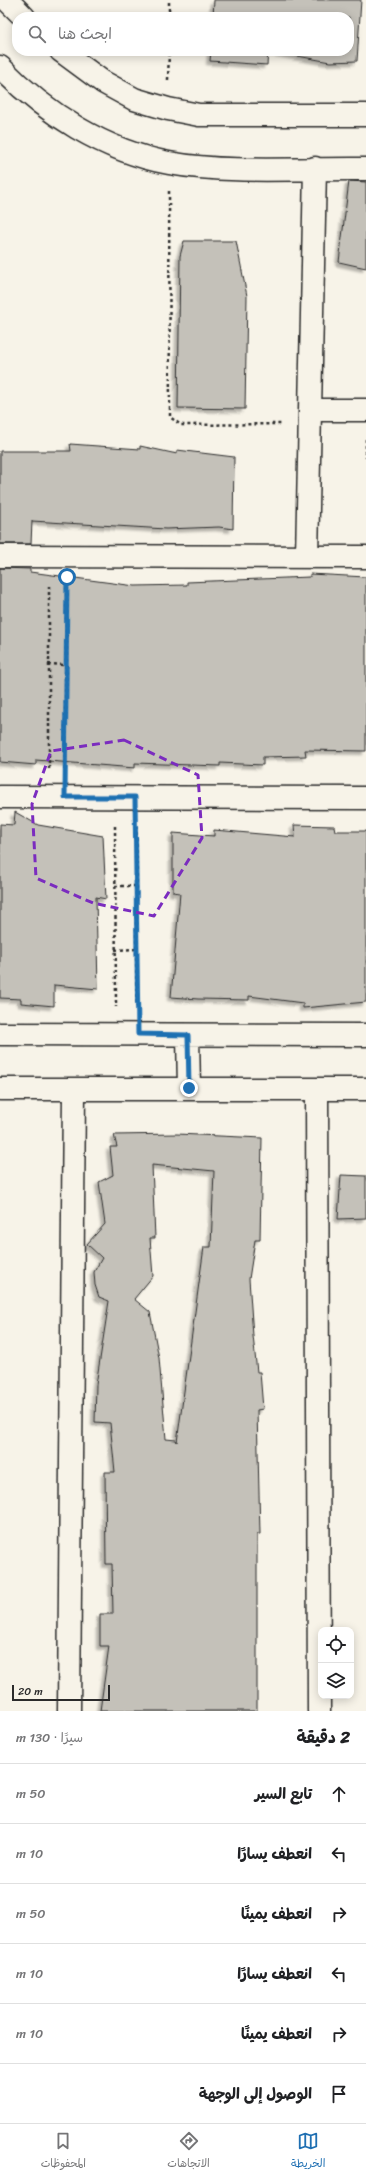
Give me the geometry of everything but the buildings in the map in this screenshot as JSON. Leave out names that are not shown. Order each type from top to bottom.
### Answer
[{"type":"street","points":[[7,0],[19,12]]},
{"type":"street","points":[[68,56],[103,82],[134,98],[168,109],[199,115],[366,115]]},
{"type":"street","points":[[0,67],[40,104],[81,131],[127,151],[169,163],[224,168],[366,169]]},
{"type":"street","points":[[307,557],[315,168]]},
{"type":"street","points":[[311,417],[366,410]]},
{"type":"street","points":[[0,556],[366,557]]},
{"type":"street","points":[[0,797],[366,798]]},
{"type":"street","points":[[0,1034],[366,1035]]},
{"type":"street","points":[[188,1035],[189,1088]]},
{"type":"street","points":[[0,1089],[366,1089]]},
{"type":"street","points":[[69,1711],[74,1089]]},
{"type":"street","points":[[317,1089],[319,1711]]},
{"type":"path","points":[[169,0],[169,12]]},
{"type":"path","points":[[169,163],[170,417],[182,425],[311,417]]},
{"type":"path","points":[[57,797],[48,664],[58,556]]},
{"type":"path","points":[[57,797],[65,665],[58,556]]},
{"type":"path","points":[[48,664],[65,665]]},
{"type":"path","points":[[116,1034],[115,886],[125,797]]},
{"type":"path","points":[[125,797],[136,886],[138,1034]]},
{"type":"path","points":[[115,886],[136,886]]},
{"type":"path","points":[[115,950],[137,949]]},
{"type":"highlighted area","points":[[124,740],[198,775],[202,838],[154,916],[93,903],[36,878],[32,804],[51,751]]},
{"type":"route","points":[[67,577],[65,797],[135,797],[138,1034],[188,1035],[189,1088]]}]
